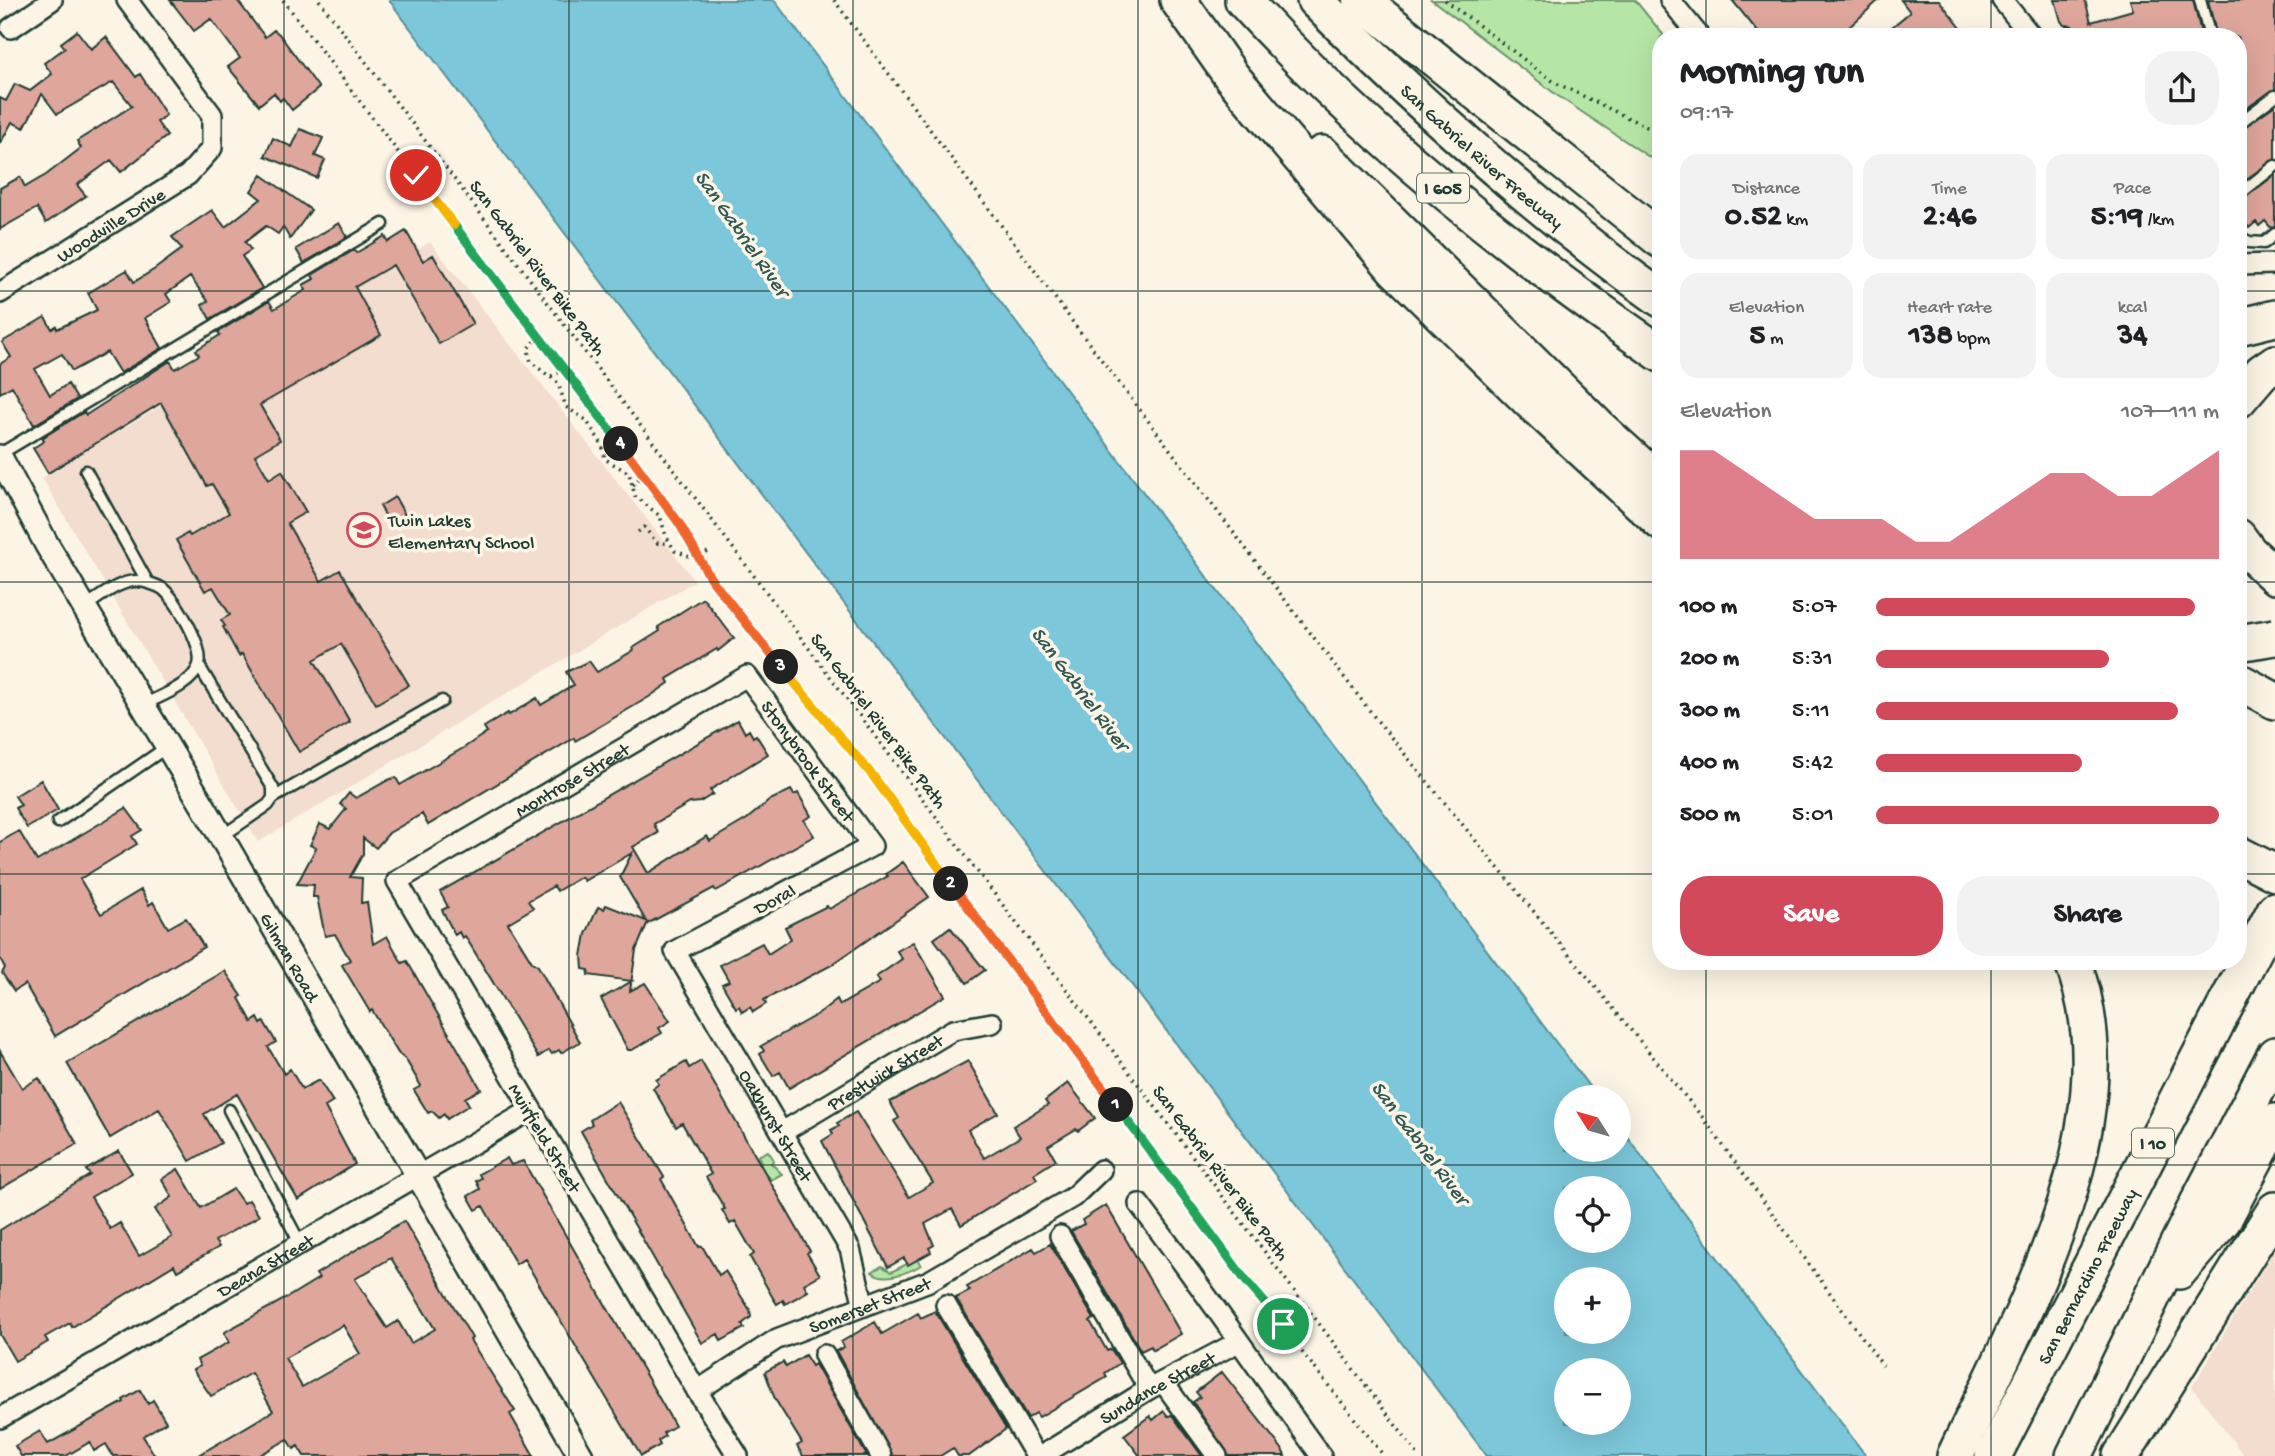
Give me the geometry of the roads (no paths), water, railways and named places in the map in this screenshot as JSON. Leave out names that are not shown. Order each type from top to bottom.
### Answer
[{"type":"highway","name":"I 605","points":[[1243,0],[1362,116],[1478,219],[1589,305],[1652,348]]},
{"type":"highway","name":"San Gabriel River Freeway","points":[[1315,0],[1390,75],[1507,179],[1652,292]]},
{"type":"highway","points":[[1362,0],[1652,233]]},
{"type":"highway","points":[[1184,7],[1329,161],[1598,427],[1652,476]]},
{"type":"highway","points":[[1184,7],[1232,77],[1395,269],[1530,401],[1652,514]]},
{"type":"highway","points":[[1572,168],[1652,217]]},
{"type":"highway","points":[[2247,319],[2275,317]]},
{"type":"highway","points":[[2247,325],[2275,317]]},
{"type":"highway","points":[[2247,390],[2262,372],[2275,363]]},
{"type":"highway","points":[[2247,549],[2275,576]]},
{"type":"highway","points":[[2247,577],[2275,591]]},
{"type":"highway","points":[[2247,633],[2275,648]]},
{"type":"highway","points":[[2247,642],[2275,637]]},
{"type":"highway","points":[[2247,686],[2275,701]]},
{"type":"highway","points":[[2247,859],[2275,873]]},
{"type":"highway","name":"San Bernardino Freeway","points":[[2247,964],[2275,910]]},
{"type":"highway","points":[[1955,1456],[2008,1344],[2076,1176],[2085,1133],[2090,1084],[2088,1025],[2074,970]]},
{"type":"highway","name":"San Bernardino Freeway","points":[[1993,1456],[2244,970]]},
{"type":"highway","points":[[2078,1448],[2275,1055]]},
{"type":"highway","points":[[2147,1308],[2222,1220],[2275,1122]]},
{"type":"highway","points":[[2121,1456],[2275,1210]]},
{"type":"street","points":[[11,28],[52,0]]},
{"type":"street","name":"Woodville Drive","points":[[0,293],[188,175],[212,148],[212,116],[127,0]]},
{"type":"street","points":[[1670,0],[1693,28]]},
{"type":"street","points":[[2003,0],[2025,28]]},
{"type":"street","points":[[2247,265],[2275,264]]},
{"type":"street","name":"Gilman Road","points":[[0,455],[84,607],[221,836],[581,1456]]},
{"type":"street","name":"Stonybrook Street","points":[[747,676],[872,846]]},
{"type":"street","name":"Montrose Street","points":[[397,881],[747,676]]},
{"type":"street","name":"Doral","points":[[675,951],[872,846]]},
{"type":"street","name":"Muirfield Street","points":[[397,881],[697,1391]]},
{"type":"street","name":"Oakhurst Street","points":[[675,951],[850,1249],[864,1306]]},
{"type":"street","name":"Prestwick Street","points":[[783,1131],[953,1030],[992,1023]]},
{"type":"street","name":"Deana Street","points":[[0,1418],[417,1174],[531,1111]]},
{"type":"street","name":"Somerset Street","points":[[697,1391],[777,1339],[929,1281],[1073,1197],[1101,1170]]},
{"type":"street","points":[[1139,1204],[1216,1306],[1238,1342],[1321,1456]]},
{"type":"street","points":[[1060,1236],[1156,1386],[1217,1456]]},
{"type":"street","points":[[946,1305],[1036,1456]]},
{"type":"street","name":"Sundance Street","points":[[1041,1456],[1156,1386],[1238,1342]]},
{"type":"street","points":[[824,1355],[881,1456]]},
{"type":"street","points":[[697,1391],[734,1455]]},
{"type":"lane","points":[[2200,0],[2208,28]]},
{"type":"lane","points":[[2247,117],[2275,96]]},
{"type":"lane","points":[[2247,188],[2275,166]]},
{"type":"lane","points":[[0,455],[383,224]]},
{"type":"lane","points":[[2247,241],[2264,243],[2275,234]]},
{"type":"lane","points":[[86,471],[148,583]]},
{"type":"lane","points":[[84,607],[119,586],[136,580],[163,589],[180,612],[200,648],[199,666],[189,679],[142,705]]},
{"type":"lane","points":[[199,666],[273,788],[273,798]]},
{"type":"lane","points":[[221,836],[268,805],[273,798],[442,701]]},
{"type":"lane","points":[[58,822],[167,747]]},
{"type":"lane","points":[[229,1110],[300,1243]]},
{"type":"water","name":"San Gabriel River","points":[[389,0],[774,0],[1588,1085],[1554,1085],[1554,1162],[1631,1162],[1631,1142],[1866,1456],[1487,1456]]},
{"type":"place","name":"Twin Lakes Elementary School","points":[[364,530]]}]
